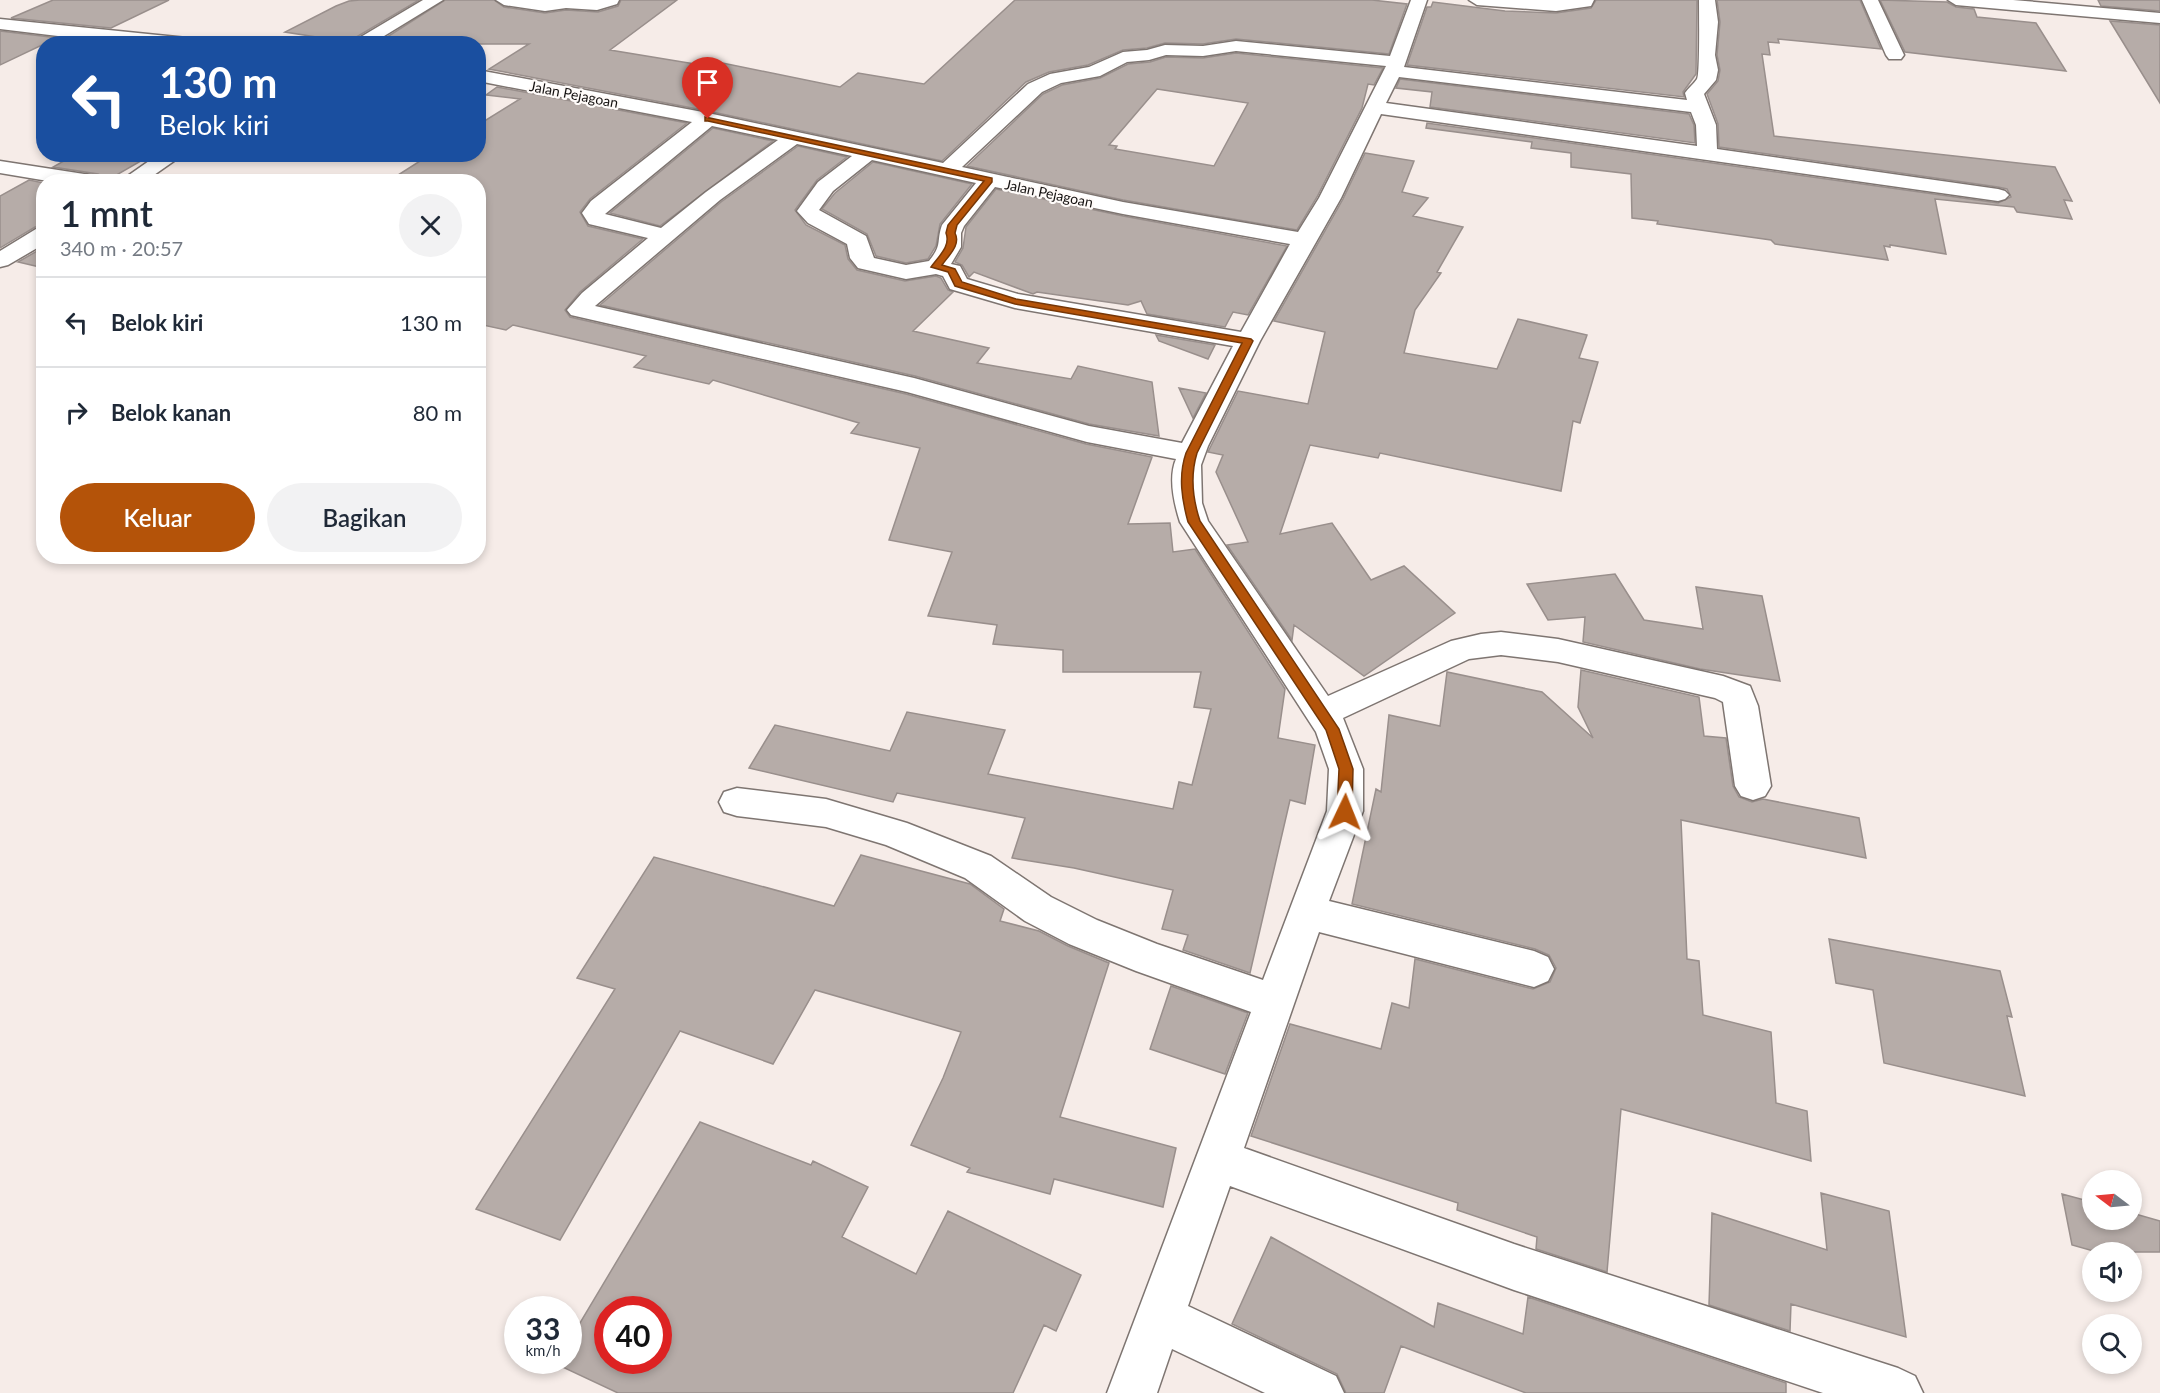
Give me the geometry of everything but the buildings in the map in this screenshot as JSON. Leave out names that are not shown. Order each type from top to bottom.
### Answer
[{"type":"street","points":[[371,36],[435,0]]},
{"type":"street","points":[[504,0],[545,6],[566,3],[597,5],[611,0]]},
{"type":"street","points":[[1132,1393],[1306,912],[1345,812],[1346,769],[1332,729],[1194,522],[1188,502],[1187,465],[1248,341],[1330,198],[1395,66],[1419,0]]},
{"type":"street","points":[[1477,0],[1566,7],[1586,0]]},
{"type":"street","points":[[1707,0],[1709,22],[1706,55],[1709,70],[1707,80],[1694,93],[1706,124],[1707,153]]},
{"type":"street","points":[[1870,0],[1895,55]]},
{"type":"street","points":[[1956,0],[2074,5],[2160,18]]},
{"type":"street","points":[[0,24],[117,36]]},
{"type":"street","points":[[9,44],[37,28]]},
{"type":"street","points":[[946,171],[1035,88],[1056,78],[1094,72],[1123,57],[1149,55],[1165,50],[1203,51],[1236,46],[1699,107]]},
{"type":"street","name":"Jalan Pejagoan","points":[[486,77],[708,119],[1123,208],[1304,240]]},
{"type":"street","points":[[1375,107],[1998,195]]},
{"type":"street","points":[[666,236],[597,219],[593,213],[708,119]]},
{"type":"street","points":[[793,138],[713,196],[590,298],[579,310],[914,386],[1087,434],[1191,453]]},
{"type":"street","points":[[867,154],[826,188],[808,210],[816,218],[858,241],[861,258],[866,263],[906,272],[936,267],[952,271],[958,284],[1015,301],[1248,341]]},
{"type":"street","points":[[142,174],[161,162]]},
{"type":"street","points":[[0,167],[45,174]]},
{"type":"street","points":[[936,267],[951,246],[953,238],[950,233],[953,225],[989,180]]},
{"type":"street","points":[[0,260],[36,239]]},
{"type":"street","points":[[1322,713],[1462,649],[1482,644],[1547,647],[1614,665],[1723,688],[1738,695],[1742,706],[1753,786]]},
{"type":"street","points":[[737,802],[826,813],[894,833],[978,867],[1038,909],[1083,932],[1275,1002]]},
{"type":"street","points":[[1306,912],[1534,969]]},
{"type":"street","points":[[1218,1160],[1514,1267],[1898,1393]]},
{"type":"street","points":[[1160,1318],[1319,1393]]},
{"type":"route","points":[[708,119],[989,180],[964,208],[953,225],[950,233],[953,238],[951,246],[936,267],[945,267],[952,271],[958,284],[1015,301],[1248,341],[1191,453],[1187,465],[1188,502],[1194,522],[1332,729],[1346,769],[1345,812]]}]
